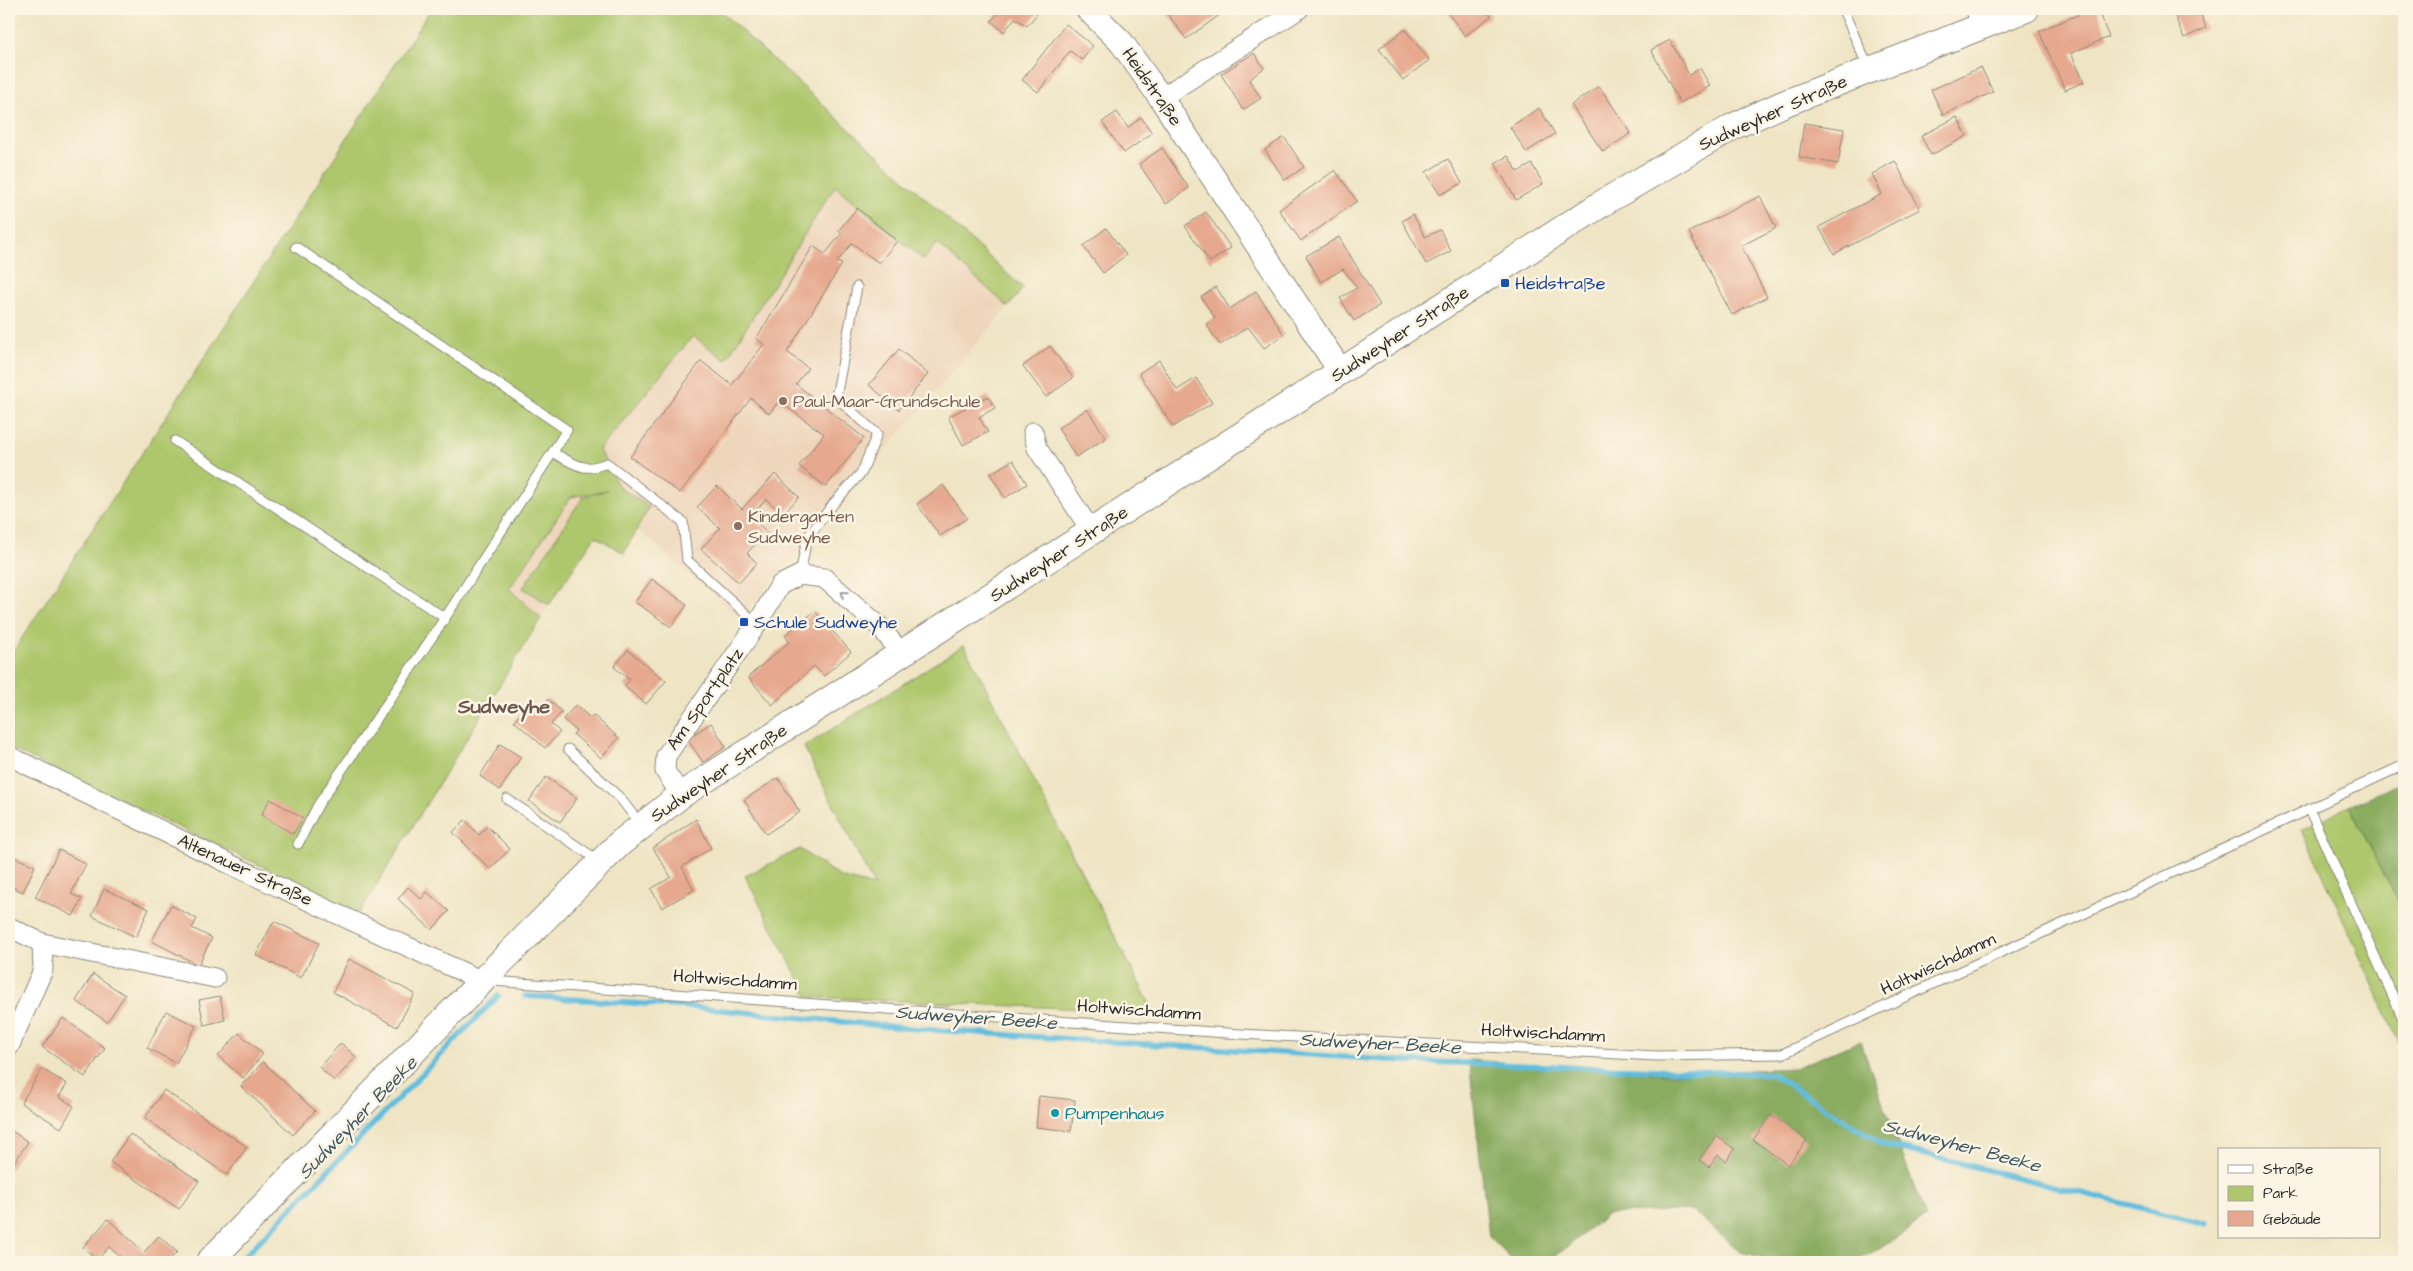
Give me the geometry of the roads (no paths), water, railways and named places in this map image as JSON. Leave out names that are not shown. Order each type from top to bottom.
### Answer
[{"type":"main road","name":"Sudweyher Straße","points":[[209,1262],[482,981],[601,862],[681,795],[1606,201],[1677,158],[1734,126],[1869,70],[1979,17],[2026,9]]},
{"type":"street","name":"Heidstraße","points":[[1088,9],[1121,42],[1162,98],[1342,372]]},
{"type":"street","points":[[1162,98],[1299,9]]},
{"type":"street","points":[[1033,432],[1036,448],[1092,532]]},
{"type":"street","points":[[800,575],[824,578],[832,584],[879,626],[902,654]]},
{"type":"street","name":"Am Sportplatz","points":[[681,795],[665,771],[666,756],[757,624],[780,585],[800,575]]},
{"type":"street","name":"Altenauer Straße","points":[[9,756],[240,869],[482,981]]},
{"type":"street","points":[[9,927],[42,943],[215,978]]},
{"type":"street","points":[[9,1047],[43,970],[42,943]]},
{"type":"lane","points":[[1843,10],[1869,70]]},
{"type":"lane","points":[[296,247],[567,430],[445,618],[318,805],[298,844]]},
{"type":"lane","points":[[800,575],[807,538],[834,503],[862,472],[877,434],[836,397],[857,287]]},
{"type":"lane","points":[[175,441],[445,618]]},
{"type":"lane","points":[[553,453],[578,466],[592,469],[607,463],[683,522],[687,560],[757,624]]},
{"type":"lane","points":[[568,749],[620,798],[642,826]]},
{"type":"lane","name":"Holtwischdamm","points":[[482,981],[523,982],[1250,1035],[1657,1056],[1782,1054],[2404,765]]},
{"type":"lane","points":[[507,799],[601,862]]},
{"type":"lane","points":[[2310,809],[2404,1021]]},
{"type":"waterway","name":"Sudweyher Beeke","points":[[239,1262],[498,996]]},
{"type":"waterway","name":"Sudweyher Beeke","points":[[525,996],[692,1007],[905,1028],[1405,1061],[1772,1074],[1882,1144],[2207,1224]]},
{"type":"place","name":"Heidstraße","points":[[1505,283]]},
{"type":"place","name":"Paul-Maar-Grundschule","points":[[783,401]]},
{"type":"place","name":"Kindergarten Sudweyhe","points":[[738,526]]},
{"type":"place","name":"Schule Sudweyhe","points":[[744,622]]},
{"type":"place","name":"Pumpenhaus","points":[[1055,1113]]},
{"type":"district","name":"Sudweyhe","points":[[504,707]]}]
